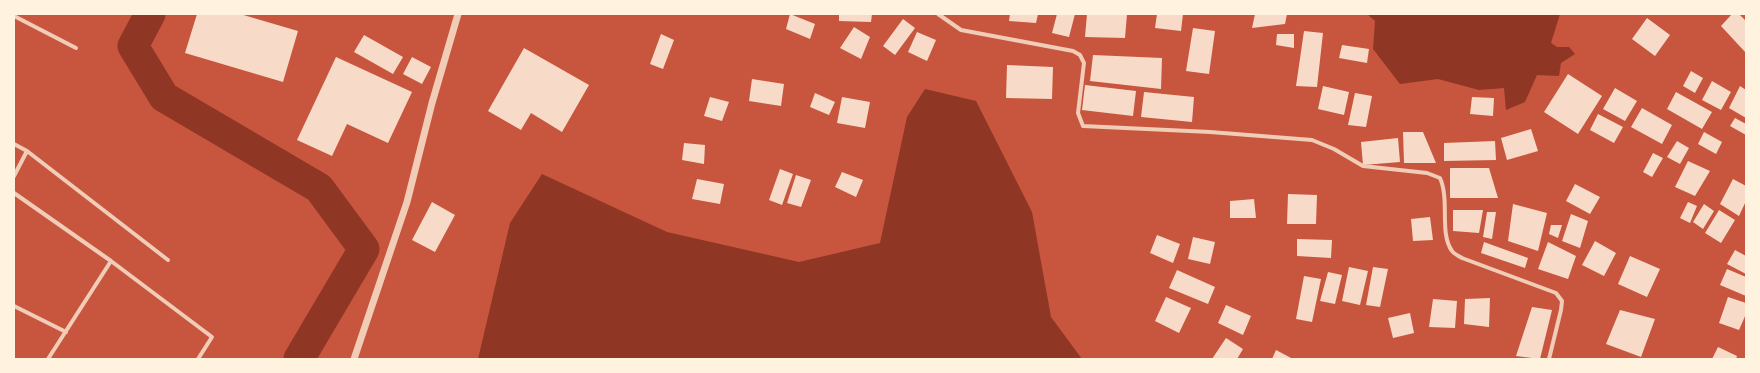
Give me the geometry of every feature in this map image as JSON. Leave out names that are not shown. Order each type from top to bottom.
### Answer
[{"type":"street","points":[[354,359],[407,202],[432,103],[458,14]]},
{"type":"street","points":[[938,14],[961,30],[1073,51],[1080,55],[1084,63],[1078,113],[1084,126],[1210,132],[1312,140],[1334,149],[1363,166],[1427,173],[1440,178],[1444,188],[1447,241],[1453,252],[1462,258],[1556,293],[1562,301],[1549,359]]},
{"type":"street","points":[[14,16],[76,48]]},
{"type":"street","points":[[14,144],[27,151],[168,260]]},
{"type":"street","points":[[14,176],[27,151]]},
{"type":"street","points":[[14,193],[111,261],[212,337],[198,359]]},
{"type":"street","points":[[48,359],[111,261]]},
{"type":"street","points":[[14,306],[66,332]]},
{"type":"shaded area","points":[[1367,14],[1560,14],[1551,43],[1557,47],[1569,47],[1575,54],[1561,63],[1559,76],[1537,75],[1525,102],[1506,110],[1504,88],[1479,90],[1438,79],[1400,84],[1373,49],[1375,21]]},
{"type":"shaded area","points":[[925,89],[976,101],[1032,212],[1051,317],[1082,359],[478,359],[510,223],[542,174],[667,232],[799,262],[880,243],[907,117]]},
{"type":"building","points":[[197,14],[240,14],[298,31],[283,82],[185,53]]},
{"type":"building","points":[[790,14],[815,24],[810,39],[786,29]]},
{"type":"building","points":[[839,14],[872,14],[871,22],[839,21]]},
{"type":"building","points":[[1010,14],[1038,14],[1036,23],[1009,21]]},
{"type":"building","points":[[1057,14],[1075,14],[1069,37],[1052,33]]},
{"type":"building","points":[[1087,14],[1127,14],[1125,38],[1085,37]]},
{"type":"building","points":[[1157,14],[1183,14],[1181,31],[1155,28]]},
{"type":"building","points":[[1255,14],[1287,14],[1285,24],[1252,28]]},
{"type":"building","points":[[1732,14],[1739,14],[1746,21],[1746,53],[1721,26]]},
{"type":"building","points":[[1647,18],[1670,35],[1655,56],[1632,39]]},
{"type":"building","points":[[903,19],[915,28],[895,55],[883,46]]},
{"type":"building","points":[[854,27],[870,37],[861,59],[840,48]]},
{"type":"building","points":[[1193,28],[1215,31],[1209,74],[1186,71]]},
{"type":"building","points":[[1304,31],[1323,33],[1317,87],[1296,86]]},
{"type":"building","points":[[917,32],[936,40],[927,61],[908,52]]},
{"type":"building","points":[[661,34],[674,40],[663,69],[650,64]]},
{"type":"building","points":[[1277,34],[1294,34],[1294,48],[1276,45]]},
{"type":"building","points":[[364,35],[403,57],[393,74],[354,52]]},
{"type":"building","points":[[1342,45],[1369,49],[1367,63],[1339,58]]},
{"type":"building","points":[[524,48],[589,85],[562,132],[531,113],[521,130],[488,111]]},
{"type":"building","points":[[1093,55],[1162,58],[1161,89],[1090,81]]},
{"type":"building","points":[[336,57],[412,92],[388,143],[347,124],[332,156],[297,140]]},
{"type":"building","points":[[412,57],[431,67],[422,84],[403,74]]},
{"type":"building","points":[[1007,65],[1053,67],[1052,99],[1006,98]]},
{"type":"building","points":[[1691,71],[1703,78],[1695,93],[1683,86]]},
{"type":"building","points":[[1568,74],[1602,96],[1578,134],[1544,112]]},
{"type":"building","points":[[752,79],[784,84],[781,106],[749,101]]},
{"type":"building","points":[[1712,81],[1731,92],[1721,110],[1702,100]]},
{"type":"building","points":[[1085,85],[1136,91],[1133,116],[1082,110]]},
{"type":"building","points":[[1323,86],[1349,92],[1344,115],[1318,109]]},
{"type":"building","points":[[1740,86],[1746,90],[1746,118],[1729,108]]},
{"type":"building","points":[[1615,88],[1637,101],[1625,121],[1603,109]]},
{"type":"building","points":[[1144,92],[1194,97],[1192,122],[1141,117]]},
{"type":"building","points":[[1676,92],[1712,112],[1702,129],[1667,109]]},
{"type":"building","points":[[815,93],[835,102],[829,115],[810,107]]},
{"type":"building","points":[[1355,93],[1372,96],[1366,127],[1348,125]]},
{"type":"building","points":[[710,97],[729,102],[722,121],[704,116]]},
{"type":"building","points":[[842,97],[870,102],[865,128],[837,123]]},
{"type":"building","points":[[1472,97],[1494,98],[1493,116],[1470,114]]},
{"type":"building","points":[[1642,108],[1672,125],[1662,144],[1631,127]]},
{"type":"building","points":[[1598,114],[1623,127],[1614,143],[1590,130]]},
{"type":"building","points":[[1735,118],[1746,124],[1746,135],[1730,126]]},
{"type":"building","points":[[1531,129],[1538,151],[1507,160],[1501,138]]},
{"type":"building","points":[[1403,132],[1423,132],[1436,163],[1404,163]]},
{"type":"building","points":[[1704,132],[1722,142],[1716,154],[1698,144]]},
{"type":"building","points":[[1398,138],[1400,162],[1363,165],[1361,142]]},
{"type":"building","points":[[1495,141],[1496,160],[1444,161],[1444,143]]},
{"type":"building","points":[[1677,141],[1689,148],[1680,164],[1667,157]]},
{"type":"building","points":[[684,143],[705,145],[704,164],[682,160]]},
{"type":"building","points":[[1653,153],[1663,158],[1652,177],[1643,172]]},
{"type":"building","points":[[1688,161],[1710,171],[1695,196],[1675,187]]},
{"type":"building","points":[[1450,168],[1489,168],[1498,198],[1450,198]]},
{"type":"building","points":[[780,169],[793,174],[782,205],[769,200]]},
{"type":"building","points":[[842,172],[863,180],[856,197],[835,187]]},
{"type":"building","points":[[796,175],[811,180],[801,207],[787,203]]},
{"type":"building","points":[[697,179],[724,184],[720,204],[692,199]]},
{"type":"building","points":[[1733,179],[1746,186],[1746,201],[1739,216],[1720,204]]},
{"type":"building","points":[[1575,184],[1600,197],[1590,214],[1566,201]]},
{"type":"building","points":[[1288,194],[1317,195],[1316,224],[1287,224]]},
{"type":"building","points":[[1254,199],[1256,218],[1230,218],[1230,201]]},
{"type":"building","points":[[432,202],[455,215],[435,252],[412,240]]},
{"type":"building","points":[[1688,202],[1697,206],[1690,223],[1680,218]]},
{"type":"building","points":[[1513,204],[1547,213],[1538,251],[1508,241]]},
{"type":"building","points":[[1704,204],[1714,211],[1703,229],[1693,222]]},
{"type":"building","points":[[1453,210],[1483,210],[1479,233],[1453,231]]},
{"type":"building","points":[[1719,210],[1735,220],[1721,243],[1705,233]]},
{"type":"building","points":[[1487,212],[1496,212],[1492,239],[1483,237]]},
{"type":"building","points":[[1571,214],[1588,221],[1580,248],[1562,241]]},
{"type":"building","points":[[1430,217],[1433,240],[1413,241],[1411,219]]},
{"type":"building","points":[[1551,225],[1562,225],[1558,238],[1549,234]]},
{"type":"building","points":[[1157,235],[1180,244],[1173,263],[1150,253]]},
{"type":"building","points":[[1193,237],[1215,242],[1210,264],[1188,259]]},
{"type":"building","points":[[1297,239],[1332,240],[1331,258],[1297,256]]},
{"type":"building","points":[[1595,241],[1616,253],[1604,276],[1582,265]]},
{"type":"building","points":[[1484,242],[1528,258],[1525,268],[1481,253]]},
{"type":"building","points":[[1548,242],[1576,256],[1568,279],[1538,269]]},
{"type":"building","points":[[1735,250],[1746,256],[1746,274],[1727,264]]},
{"type":"building","points":[[1630,256],[1660,269],[1647,297],[1618,284]]},
{"type":"building","points":[[1349,267],[1368,271],[1360,305],[1342,301]]},
{"type":"building","points":[[1373,267],[1388,269],[1380,307],[1366,305]]},
{"type":"building","points":[[1727,269],[1746,277],[1746,296],[1720,285]]},
{"type":"building","points":[[1177,270],[1215,287],[1208,304],[1169,288]]},
{"type":"building","points":[[1328,272],[1342,275],[1335,304],[1320,301]]},
{"type":"building","points":[[1304,276],[1321,279],[1312,322],[1296,319]]},
{"type":"building","points":[[1166,297],[1191,308],[1179,333],[1155,321]]},
{"type":"building","points":[[1728,297],[1746,303],[1746,314],[1739,330],[1719,323]]},
{"type":"building","points":[[1490,298],[1489,327],[1464,324],[1465,299]]},
{"type":"building","points":[[1433,299],[1457,301],[1455,328],[1429,327]]},
{"type":"building","points":[[1226,305],[1251,316],[1243,335],[1218,323]]},
{"type":"building","points":[[1532,307],[1552,310],[1540,359],[1516,356]]},
{"type":"building","points":[[1620,310],[1655,319],[1641,357],[1606,344]]},
{"type":"building","points":[[1410,313],[1414,333],[1393,338],[1388,318]]},
{"type":"building","points":[[1226,338],[1243,349],[1237,359],[1212,359]]},
{"type":"building","points":[[1718,347],[1737,356],[1736,359],[1712,359]]},
{"type":"building","points":[[1276,350],[1293,359],[1272,359]]},
{"type":"waterway","points":[[150,14],[133,46],[164,97],[319,188],[364,249],[299,359]]}]
